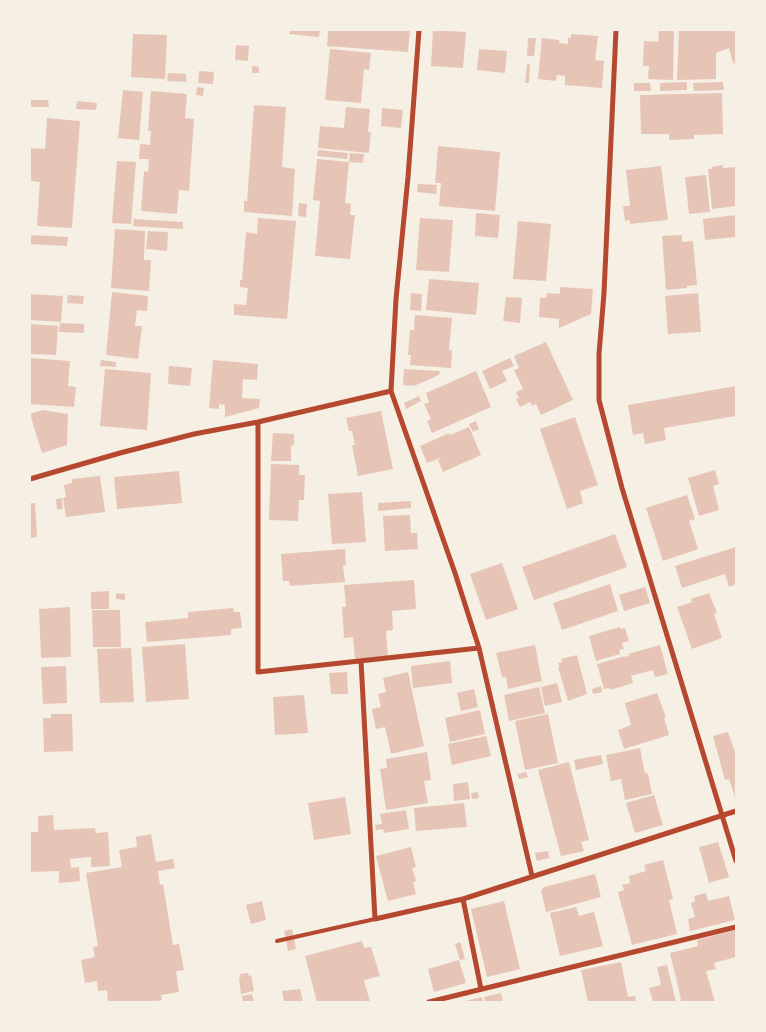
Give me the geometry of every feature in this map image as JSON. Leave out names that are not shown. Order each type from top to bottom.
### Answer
[{"type":"street","points":[[419,30],[408,177],[396,299],[391,391],[455,572],[479,648],[532,876]]},
{"type":"street","points":[[616,30],[604,293],[599,354],[599,400],[622,488],[736,861]]},
{"type":"street","points":[[30,480],[111,455],[391,391]]},
{"type":"street","points":[[258,422],[258,672],[479,648]]},
{"type":"street","points":[[361,661],[375,919],[463,899],[736,811]]},
{"type":"street","points":[[463,899],[481,989]]},
{"type":"street","points":[[429,1002],[736,927]]},
{"type":"lane","points":[[277,941],[375,919]]},
{"type":"building","points":[[290,30],[320,30],[319,37],[289,34]]},
{"type":"building","points":[[410,30],[408,52],[327,46],[328,31]]},
{"type":"building","points":[[433,30],[466,32],[463,68],[431,66]]},
{"type":"building","points":[[659,30],[674,30],[673,80],[648,79],[649,66],[643,66],[644,41],[658,42]]},
{"type":"building","points":[[679,30],[736,30],[736,64],[733,63],[729,48],[716,53],[716,79],[677,80]]},
{"type":"building","points":[[133,34],[167,35],[165,79],[131,77]]},
{"type":"building","points":[[571,34],[598,36],[595,60],[604,61],[602,88],[565,85],[565,76],[557,75],[556,81],[538,79],[542,38],[559,40],[559,43],[568,44],[568,37],[571,38]]},
{"type":"building","points":[[528,38],[536,38],[534,56],[527,56]]},
{"type":"building","points":[[236,45],[249,46],[248,61],[235,60]]},
{"type":"building","points":[[330,49],[371,53],[369,70],[364,69],[361,103],[325,100]]},
{"type":"building","points":[[479,49],[507,51],[505,73],[477,70]]},
{"type":"building","points":[[527,64],[530,64],[529,83],[525,83]]},
{"type":"building","points":[[252,66],[259,67],[259,73],[252,73]]},
{"type":"building","points":[[199,71],[214,72],[213,84],[198,83]]},
{"type":"building","points":[[168,73],[186,74],[186,82],[167,81]]},
{"type":"building","points":[[687,82],[687,90],[660,91],[660,83]]},
{"type":"building","points":[[723,82],[724,90],[694,91],[693,83]]},
{"type":"building","points":[[634,83],[650,83],[651,91],[634,91]]},
{"type":"building","points":[[197,87],[204,88],[203,96],[196,95]]},
{"type":"building","points":[[123,90],[143,92],[139,140],[118,138]]},
{"type":"building","points":[[151,91],[187,94],[185,118],[194,119],[189,191],[179,190],[177,214],[141,211],[144,171],[148,172],[149,159],[139,159],[140,144],[150,145],[151,131],[148,131]]},
{"type":"building","points":[[722,93],[723,134],[694,135],[694,139],[669,140],[669,134],[641,134],[640,95]]},
{"type":"building","points":[[30,100],[48,100],[49,107],[30,107]]},
{"type":"building","points":[[77,101],[97,103],[96,110],[76,109]]},
{"type":"building","points":[[254,105],[286,107],[282,167],[295,169],[292,216],[244,212],[244,201],[247,201]]},
{"type":"building","points":[[346,107],[370,109],[368,132],[371,132],[369,153],[318,148],[320,126],[344,128]]},
{"type":"building","points":[[382,108],[403,110],[401,128],[381,126]]},
{"type":"building","points":[[47,118],[80,121],[72,228],[37,226],[40,182],[30,181],[30,148],[45,149]]},
{"type":"building","points":[[438,146],[500,152],[495,211],[439,206],[441,183],[435,183]]},
{"type":"building","points":[[318,150],[348,153],[347,159],[317,156]]},
{"type":"building","points":[[350,153],[364,154],[363,163],[349,162]]},
{"type":"building","points":[[317,159],[349,162],[345,203],[351,204],[350,215],[355,215],[350,259],[315,256],[320,201],[313,200]]},
{"type":"building","points":[[117,161],[136,162],[131,224],[112,223]]},
{"type":"building","points":[[723,165],[723,168],[736,167],[736,206],[712,209],[708,169]]},
{"type":"building","points":[[661,166],[668,220],[630,224],[630,220],[625,221],[623,206],[630,206],[626,170]]},
{"type":"building","points":[[706,175],[710,212],[689,214],[685,177]]},
{"type":"building","points":[[418,184],[437,185],[436,194],[417,192]]},
{"type":"building","points":[[299,203],[307,204],[306,217],[298,216]]},
{"type":"building","points":[[476,213],[500,215],[498,238],[475,236]]},
{"type":"building","points":[[736,215],[736,237],[705,240],[703,219]]},
{"type":"building","points":[[258,218],[296,221],[287,319],[234,315],[234,304],[246,305],[248,288],[240,287],[240,280],[242,280],[246,232],[257,234]]},
{"type":"building","points":[[420,218],[453,220],[449,272],[416,270]]},
{"type":"building","points":[[134,219],[183,222],[183,229],[133,226]]},
{"type":"building","points":[[518,221],[551,224],[546,281],[513,279]]},
{"type":"building","points":[[115,229],[145,231],[144,260],[151,260],[149,291],[111,288]]},
{"type":"building","points":[[148,231],[168,232],[167,251],[146,249]]},
{"type":"building","points":[[30,235],[68,237],[67,246],[30,244]]},
{"type":"building","points":[[682,235],[682,242],[693,241],[697,285],[666,290],[662,236]]},
{"type":"building","points":[[429,279],[479,283],[476,315],[426,310]]},
{"type":"building","points":[[560,287],[593,289],[591,314],[559,328],[559,319],[539,317],[540,298],[546,298],[547,293],[560,294]]},
{"type":"building","points":[[112,292],[148,296],[147,311],[137,310],[135,326],[142,326],[138,359],[106,355]]},
{"type":"building","points":[[411,293],[422,294],[421,311],[410,310]]},
{"type":"building","points":[[698,293],[701,332],[668,334],[665,296]]},
{"type":"building","points":[[30,294],[63,296],[61,322],[30,320]]},
{"type":"building","points":[[68,295],[84,296],[83,304],[67,303]]},
{"type":"building","points":[[506,297],[522,298],[520,323],[503,321]]},
{"type":"building","points":[[415,315],[452,318],[449,350],[452,350],[451,368],[410,365],[411,355],[408,355],[410,330],[414,330]]},
{"type":"building","points":[[60,323],[84,324],[84,333],[59,332]]},
{"type":"building","points":[[30,324],[58,326],[56,355],[30,354]]},
{"type":"building","points":[[546,342],[573,400],[541,415],[536,404],[532,406],[530,402],[520,407],[516,399],[519,398],[516,392],[523,389],[514,370],[519,368],[514,356]]},
{"type":"building","points":[[30,358],[70,361],[68,386],[76,387],[74,407],[30,404]]},
{"type":"building","points":[[510,358],[514,366],[502,371],[507,381],[490,389],[482,371]]},
{"type":"building","points":[[101,360],[116,362],[116,367],[100,366]]},
{"type":"building","points":[[213,360],[258,364],[257,380],[243,379],[242,398],[260,399],[259,408],[225,417],[225,405],[219,404],[219,409],[209,408]]},
{"type":"building","points":[[169,366],[192,368],[190,386],[168,384]]},
{"type":"building","points":[[105,369],[151,373],[147,430],[100,426]]},
{"type":"building","points":[[404,369],[440,371],[439,375],[414,386],[403,385]]},
{"type":"building","points":[[476,371],[491,407],[432,433],[427,421],[431,419],[424,404],[429,402],[426,393]]},
{"type":"building","points":[[736,386],[736,416],[664,428],[666,440],[645,444],[643,433],[633,435],[628,405]]},
{"type":"building","points":[[419,396],[421,401],[406,409],[404,403]]},
{"type":"building","points":[[43,410],[68,414],[67,445],[42,453],[30,414]]},
{"type":"building","points":[[381,411],[393,469],[358,476],[352,445],[355,445],[352,431],[349,431],[346,418]]},
{"type":"building","points":[[575,417],[598,485],[580,491],[583,503],[567,509],[540,429]]},
{"type":"building","points":[[476,421],[479,429],[473,432],[469,424]]},
{"type":"building","points":[[469,427],[481,455],[443,472],[438,460],[440,458],[427,463],[420,446],[449,433],[450,435]]},
{"type":"building","points":[[273,433],[294,434],[294,446],[291,445],[291,461],[271,461]]},
{"type":"building","points":[[271,464],[299,465],[299,475],[305,475],[304,500],[299,500],[298,521],[269,520]]},
{"type":"building","points":[[715,470],[719,484],[713,486],[719,510],[699,516],[688,478]]},
{"type":"building","points":[[179,471],[182,503],[117,509],[114,477]]},
{"type":"building","points":[[100,476],[105,512],[66,517],[63,498],[66,497],[64,485],[72,483],[72,479]]},
{"type":"building","points":[[362,492],[366,542],[332,544],[328,494]]},
{"type":"building","points":[[687,495],[695,519],[689,521],[698,549],[663,561],[646,508]]},
{"type":"building","points":[[62,498],[63,509],[57,510],[56,499]]},
{"type":"building","points":[[411,501],[411,508],[378,511],[378,503]]},
{"type":"building","points":[[30,503],[35,503],[37,537],[30,538]]},
{"type":"building","points":[[410,515],[411,533],[417,533],[418,549],[385,551],[383,516]]},
{"type":"building","points":[[615,534],[627,567],[534,600],[522,567]]},
{"type":"building","points":[[736,547],[736,584],[729,587],[725,574],[682,588],[675,566]]},
{"type":"building","points":[[345,549],[346,565],[343,566],[345,582],[290,586],[289,581],[283,581],[281,554]]},
{"type":"building","points":[[502,563],[518,609],[486,620],[470,574]]},
{"type":"building","points":[[414,580],[416,609],[392,611],[393,630],[386,631],[388,657],[355,659],[353,637],[344,638],[342,607],[346,607],[344,585]]},
{"type":"building","points":[[610,584],[618,611],[562,630],[553,603]]},
{"type":"building","points":[[645,587],[650,603],[624,611],[619,595]]},
{"type":"building","points":[[109,591],[109,609],[91,609],[91,592]]},
{"type":"building","points":[[116,593],[125,594],[125,600],[116,599]]},
{"type":"building","points":[[709,593],[717,613],[714,614],[722,638],[692,649],[677,607],[692,602],[691,599]]},
{"type":"building","points":[[70,607],[71,657],[41,658],[39,609]]},
{"type":"building","points":[[233,608],[234,612],[240,612],[242,628],[231,629],[231,635],[147,642],[145,622],[188,618],[188,612]]},
{"type":"building","points":[[92,610],[120,610],[121,647],[93,647]]},
{"type":"building","points":[[620,627],[621,629],[625,628],[629,641],[622,643],[624,649],[619,650],[620,654],[596,661],[589,636]]},
{"type":"building","points":[[185,644],[189,699],[146,702],[142,647]]},
{"type":"building","points":[[535,645],[542,681],[508,689],[506,677],[502,677],[496,653]]},
{"type":"building","points":[[660,645],[668,674],[655,677],[653,670],[631,676],[633,683],[610,690],[609,688],[604,689],[597,664],[626,657],[629,656],[628,654]]},
{"type":"building","points":[[131,648],[134,702],[100,703],[97,649]]},
{"type":"building","points":[[577,655],[587,694],[568,701],[558,663],[562,662],[561,659]]},
{"type":"building","points":[[450,661],[452,683],[413,688],[411,666]]},
{"type":"building","points":[[66,666],[67,703],[43,704],[41,667]]},
{"type":"building","points":[[347,672],[348,694],[331,694],[329,673]]},
{"type":"building","points":[[408,672],[424,746],[391,754],[385,727],[376,729],[372,709],[381,707],[378,694],[386,692],[383,678]]},
{"type":"building","points":[[557,683],[562,702],[545,706],[541,687]]},
{"type":"building","points":[[601,686],[602,692],[593,694],[592,689]]},
{"type":"building","points":[[539,687],[545,713],[509,721],[504,695]]},
{"type":"building","points":[[474,689],[478,707],[461,711],[457,693]]},
{"type":"building","points":[[657,693],[666,717],[664,718],[669,735],[624,749],[618,730],[631,725],[625,703]]},
{"type":"building","points":[[304,695],[308,733],[275,735],[273,697]]},
{"type":"building","points":[[480,710],[485,734],[450,742],[445,718]]},
{"type":"building","points":[[51,714],[72,714],[73,751],[44,752],[43,718],[51,718]]},
{"type":"building","points":[[548,714],[558,763],[525,770],[515,721]]},
{"type":"building","points":[[728,732],[736,752],[736,800],[729,779],[725,780],[713,736]]},
{"type":"building","points":[[486,736],[491,756],[452,765],[448,744]]},
{"type":"building","points":[[640,748],[645,774],[648,773],[652,794],[625,800],[621,779],[611,781],[606,755]]},
{"type":"building","points":[[427,752],[431,780],[424,781],[428,803],[386,810],[380,769],[387,768],[386,759]]},
{"type":"building","points":[[601,755],[603,764],[576,770],[574,760]]},
{"type":"building","points":[[569,762],[589,840],[581,842],[584,851],[561,856],[538,770]]},
{"type":"building","points":[[526,772],[528,777],[519,779],[517,774]]},
{"type":"building","points":[[468,782],[470,799],[454,801],[453,784]]},
{"type":"building","points":[[478,792],[479,798],[472,799],[471,793]]},
{"type":"building","points":[[654,795],[663,825],[635,833],[626,803]]},
{"type":"building","points":[[345,797],[351,834],[314,840],[308,803]]},
{"type":"building","points":[[464,803],[467,827],[416,831],[414,808]]},
{"type":"building","points":[[406,810],[409,829],[384,833],[383,829],[376,830],[375,825],[382,824],[380,814]]},
{"type":"building","points":[[53,815],[54,830],[95,828],[96,833],[108,832],[110,866],[91,867],[91,857],[70,859],[71,868],[79,867],[80,881],[59,883],[59,871],[30,872],[30,832],[38,832],[38,816]]},
{"type":"building","points":[[151,834],[156,862],[173,859],[175,868],[158,871],[160,885],[163,884],[173,945],[179,944],[184,970],[176,971],[179,992],[161,995],[162,1000],[152,1002],[108,1002],[107,990],[98,991],[97,981],[85,983],[81,960],[95,957],[93,947],[98,946],[86,873],[122,867],[119,850],[137,847],[136,837]]},
{"type":"building","points":[[718,842],[729,877],[709,883],[699,847]]},
{"type":"building","points":[[411,847],[416,867],[412,868],[416,881],[413,882],[416,894],[388,901],[376,856]]},
{"type":"building","points":[[548,851],[549,858],[537,861],[535,853]]},
{"type":"building","points":[[663,860],[673,899],[669,900],[677,934],[632,945],[618,892],[624,890],[622,885],[630,883],[629,876],[646,871],[644,865]]},
{"type":"building","points":[[595,874],[601,897],[546,912],[541,891],[544,887]]},
{"type":"building","points":[[706,893],[708,901],[729,896],[735,920],[690,931],[688,919],[695,917],[691,903],[695,902],[694,896]]},
{"type":"building","points":[[262,901],[266,920],[251,924],[246,905]]},
{"type":"building","points":[[504,901],[520,969],[487,977],[471,909]]},
{"type":"building","points":[[576,907],[579,916],[594,912],[603,946],[560,956],[550,913]]},
{"type":"building","points":[[292,929],[296,949],[288,951],[284,931]]},
{"type":"building","points":[[736,930],[736,957],[714,963],[716,969],[706,971],[715,1002],[681,1002],[670,953],[698,946],[697,940]]},
{"type":"building","points":[[362,941],[364,948],[371,947],[380,976],[364,980],[370,1002],[317,1002],[305,956]]},
{"type":"building","points":[[460,942],[465,959],[460,960],[455,944]]},
{"type":"building","points":[[459,960],[466,983],[434,992],[428,969]]},
{"type":"building","points":[[621,962],[628,997],[635,996],[636,1002],[588,1002],[581,970]]},
{"type":"building","points":[[667,965],[676,1002],[653,1002],[649,988],[661,985],[657,967]]},
{"type":"building","points":[[248,973],[249,976],[251,975],[254,991],[241,994],[240,974]]},
{"type":"building","points":[[300,989],[303,1002],[284,1002],[282,991]]},
{"type":"building","points":[[501,993],[503,1002],[485,1002],[484,997]]},
{"type":"building","points":[[252,994],[254,1002],[243,1002],[242,996]]},
{"type":"building","points":[[482,997],[483,1002],[465,1002],[465,1001]]}]
